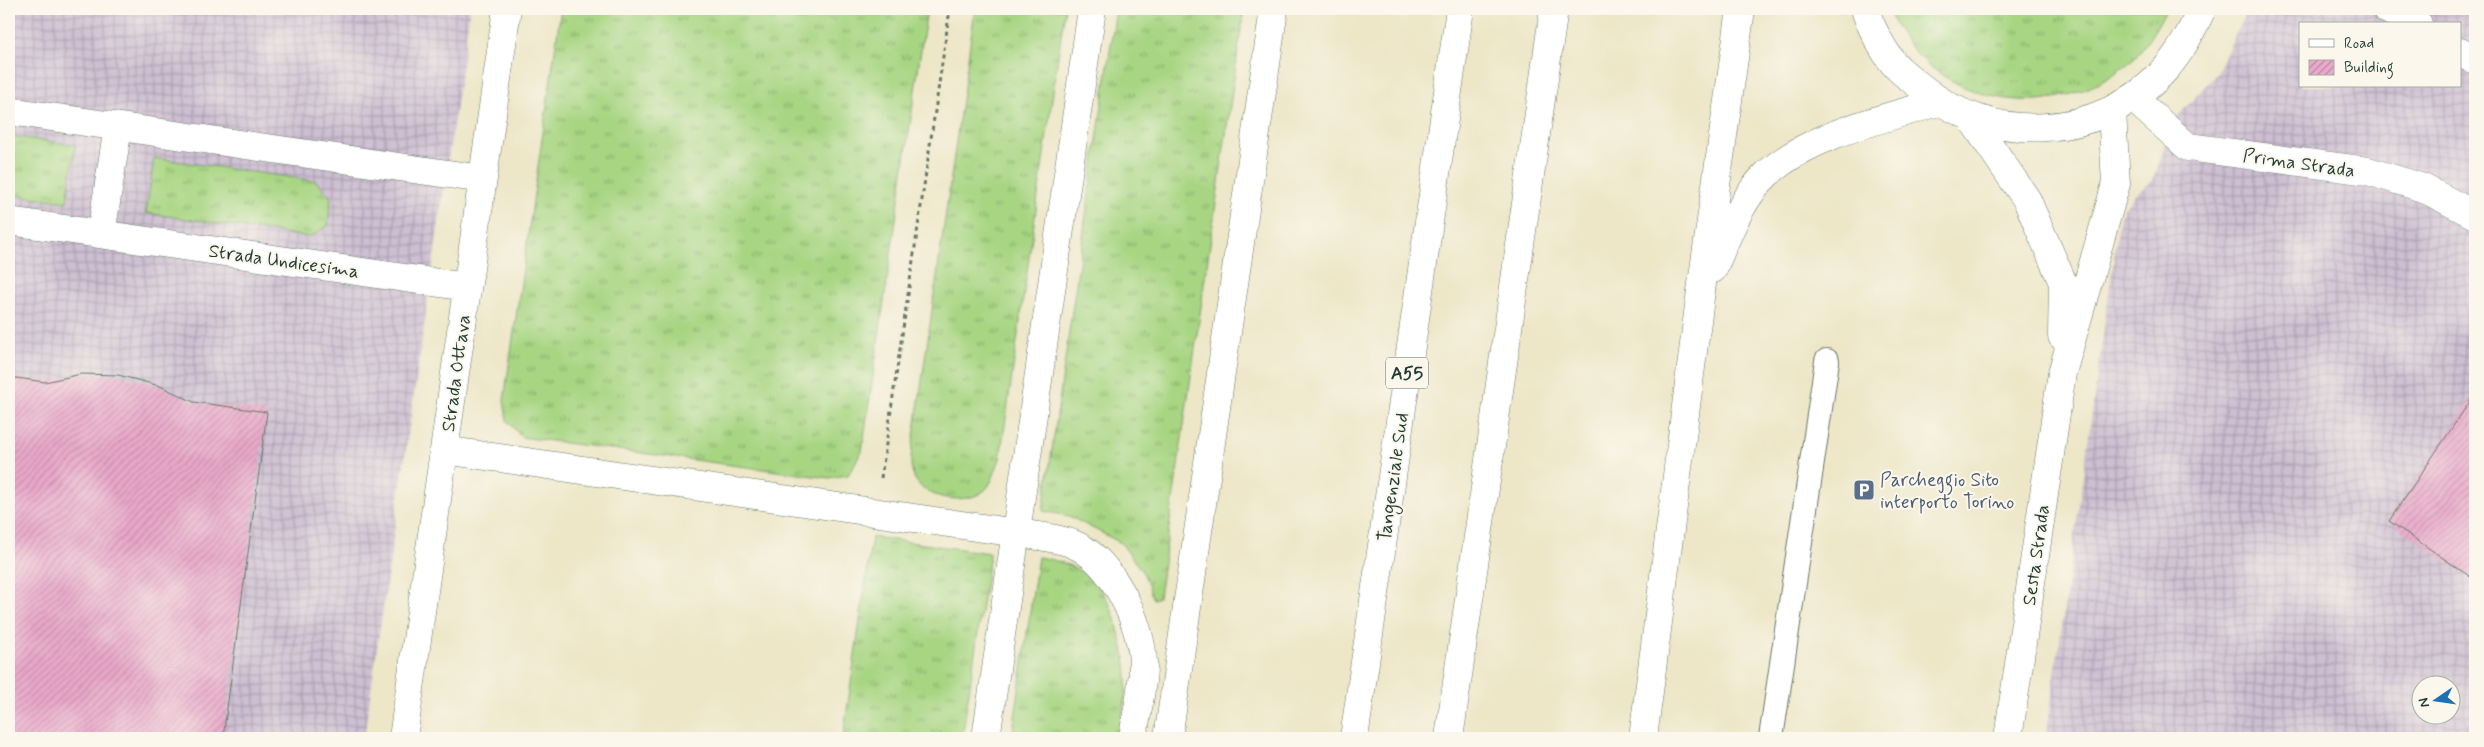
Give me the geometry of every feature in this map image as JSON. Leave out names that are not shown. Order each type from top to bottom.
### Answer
[{"type":"main road","name":"Strada Ottava","points":[[403,738],[507,9]]},
{"type":"main road","points":[[986,738],[1092,9]]},
{"type":"main road","points":[[1168,738],[1274,9]]},
{"type":"main road","name":"Tangenziale Sud","points":[[1354,738],[1460,9]]},
{"type":"main road","points":[[1449,738],[1554,9]]},
{"type":"main road","points":[[1643,738],[1700,298],[1741,9]]},
{"type":"main road","points":[[1865,9],[1868,20],[1896,66],[1939,102],[1971,118],[2018,128],[2066,126],[2123,104],[2162,73],[2180,50],[2202,9]]},
{"type":"main road","points":[[2386,9],[2414,22]]},
{"type":"main road","points":[[2462,51],[2475,61]]},
{"type":"main road","points":[[1700,298],[1739,211],[1766,174],[1799,150],[1857,127],[1939,102]]},
{"type":"main road","name":"Prima Strada","points":[[2123,104],[2188,147],[2368,171],[2423,188],[2475,215]]},
{"type":"main road","name":"Sesta Strada","points":[[2008,738],[2062,373],[2116,184],[2123,104]]},
{"type":"main road","points":[[9,111],[483,179]]},
{"type":"main road","name":"Sesta Strada","points":[[1971,118],[2027,200],[2063,283],[2062,373]]},
{"type":"main road","points":[[101,234],[118,127]]},
{"type":"main road","name":"Strada Undicesima","points":[[9,221],[467,287]]},
{"type":"main road","points":[[444,450],[1017,533],[1074,545],[1098,561],[1119,591],[1138,630],[1143,663],[1133,738]]},
{"type":"lane","points":[[1771,738],[1827,360]]},
{"type":"path","points":[[875,513],[950,9]]},
{"type":"shaded area","points":[[9,9],[470,9],[364,738],[9,738]]},
{"type":"shaded area","points":[[2245,9],[2475,9],[2475,738],[2046,738],[2120,215],[2135,194],[2153,180],[2174,120],[2217,73],[2243,18]]},
{"type":"green space","points":[[561,9],[927,9],[862,451],[848,475],[829,478],[521,437],[507,420],[504,400]]},
{"type":"green space","points":[[975,9],[1065,9],[1000,459],[992,480],[985,490],[978,495],[959,499],[940,496],[923,488],[914,476],[911,467],[911,457]]},
{"type":"green space","points":[[1116,9],[1244,9],[1159,597],[1153,599],[1144,574],[1121,543],[1069,516],[1043,511]]},
{"type":"green space","points":[[1888,9],[2166,9],[2142,49],[2121,69],[2090,87],[2057,97],[2023,100],[1990,96],[1958,84],[1929,65],[1905,40]]},
{"type":"green space","points":[[9,136],[75,145],[67,202],[9,194]]},
{"type":"green space","points":[[154,158],[316,181],[331,198],[328,226],[310,237],[146,213]]},
{"type":"green space","points":[[872,537],[990,553],[962,738],[843,738]]},
{"type":"green space","points":[[1038,557],[1070,566],[1083,573],[1093,581],[1109,604],[1121,642],[1127,675],[1126,695],[1118,738],[1012,738]]},
{"type":"building","points":[[81,374],[118,375],[160,386],[194,402],[267,412],[223,738],[9,738],[9,377],[45,382]]},
{"type":"building","points":[[2475,394],[2475,580],[2389,521]]},
{"type":"place","name":"Parcheggio Sito interporto Torino","points":[[1864,490]]}]
